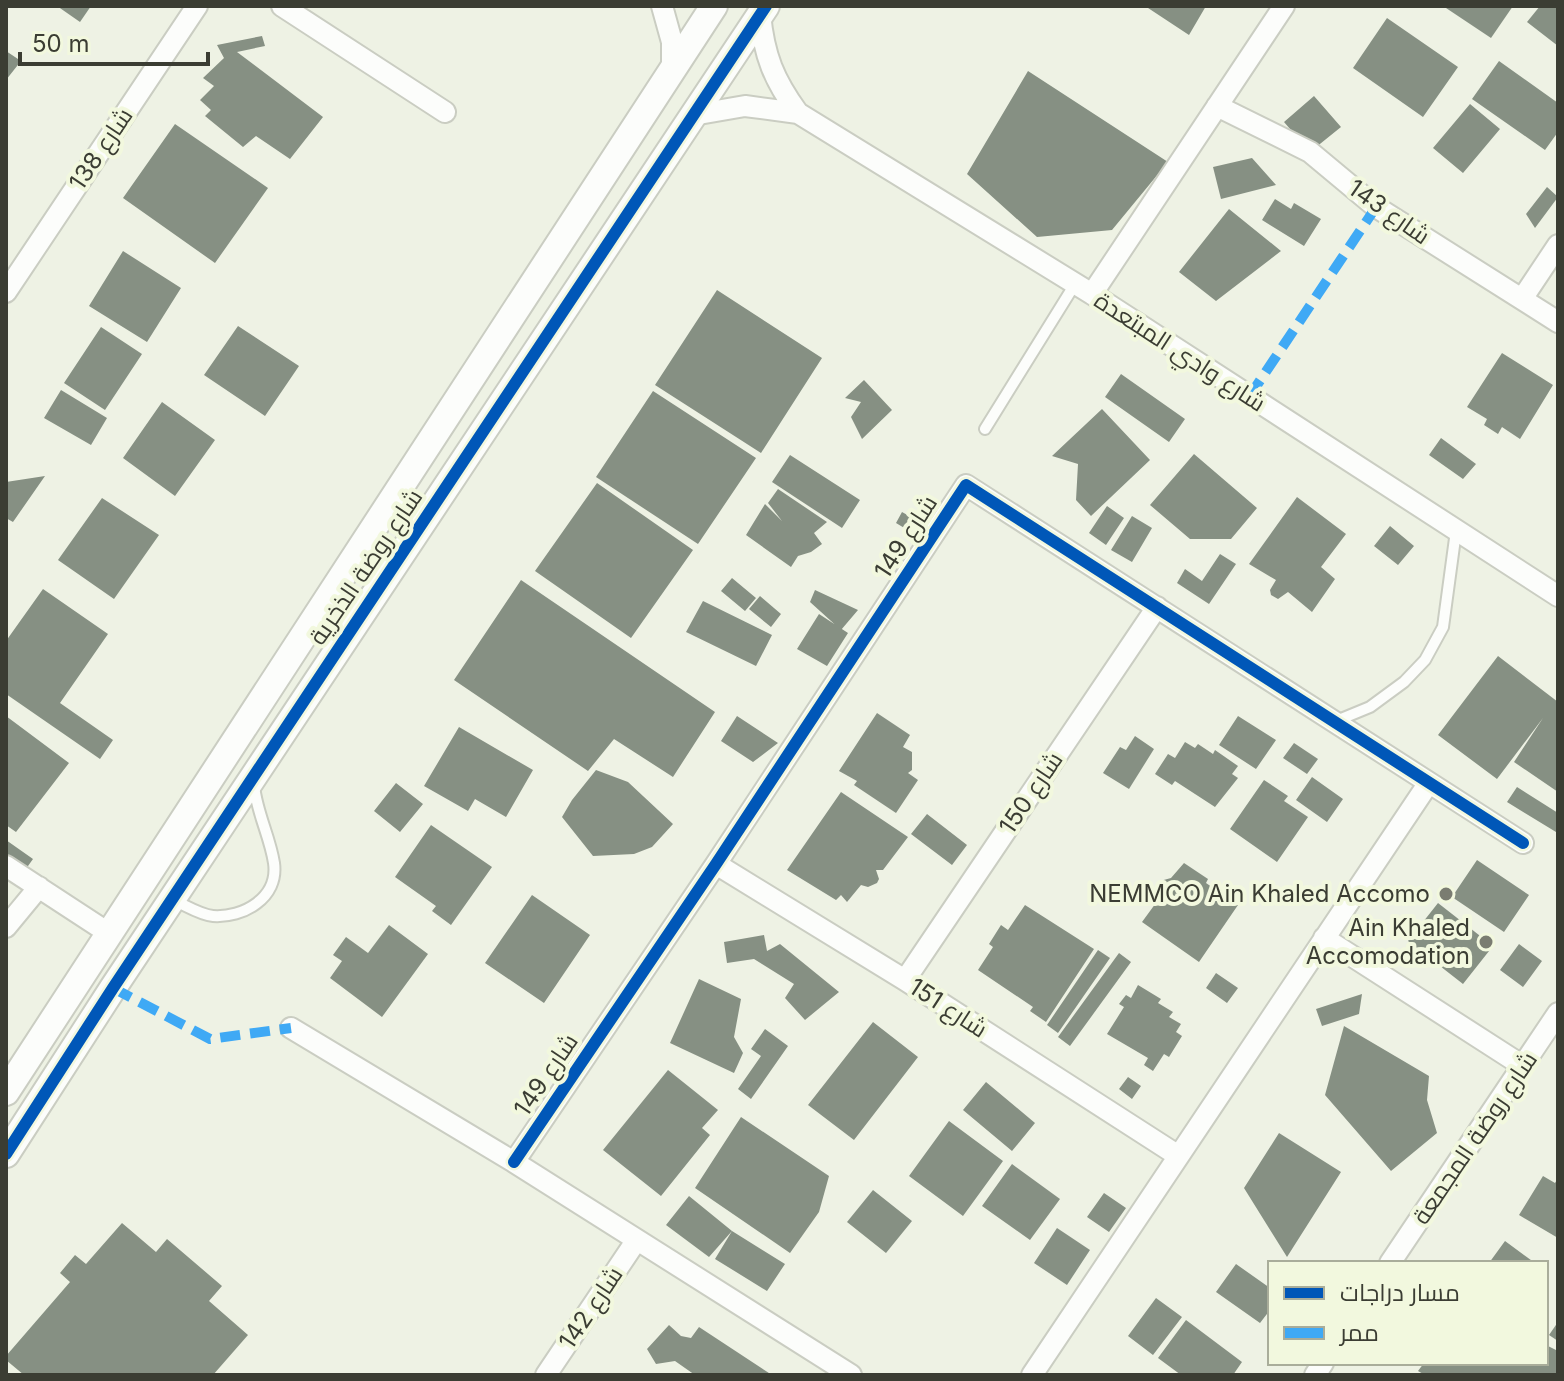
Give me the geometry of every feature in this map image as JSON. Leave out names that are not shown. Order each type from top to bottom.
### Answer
[{"type":"street","name":"شارع 138","points":[[6,292],[197,6]]},
{"type":"street","points":[[282,6],[445,112]]},
{"type":"street","points":[[662,6],[672,42],[672,66]]},
{"type":"street","name":"شارع روضة الذخرية","points":[[6,1092],[16,1068],[110,934],[672,66],[714,6]]},
{"type":"street","points":[[1083,289],[1217,106],[1284,6]]},
{"type":"street","name":"شارع روضة الذخرية","points":[[6,1154],[171,900],[763,10]]},
{"type":"street","name":"شارع وادي المبتعدة","points":[[763,10],[763,41],[770,67],[798,113],[1083,289],[1558,596]]},
{"type":"street","name":"شارع وادي المبتعدة","points":[[693,115],[745,106],[798,113]]},
{"type":"street","name":"شارع 143","points":[[1217,106],[1310,152],[1376,207],[1558,322]]},
{"type":"street","points":[[1522,299],[1558,245]]},
{"type":"street","name":"شارع 149","points":[[514,1162],[716,864],[966,485],[1523,843]]},
{"type":"street","name":"شارع 150","points":[[905,980],[1157,607]]},
{"type":"street","points":[[1032,1375],[1428,784]]},
{"type":"street","name":"شارع 151","points":[[716,864],[905,980],[1177,1155]]},
{"type":"street","points":[[6,866],[110,934]]},
{"type":"street","points":[[6,927],[39,887]]},
{"type":"street","points":[[1324,938],[1523,1066]]},
{"type":"street","name":"شارع روضة المجمعة","points":[[1391,1261],[1558,1013]]},
{"type":"street","points":[[291,1028],[514,1162],[851,1375]]},
{"type":"street","name":"شارع 142","points":[[546,1375],[636,1241]]},
{"type":"lane","points":[[985,429],[1083,289]]},
{"type":"lane","points":[[1334,722],[1370,707],[1404,682],[1425,660],[1443,627],[1456,531]]},
{"type":"lane","points":[[171,900],[211,916],[225,915],[238,913],[259,903],[271,887],[275,866],[256,804],[253,777]]},
{"type":"building","points":[[57,6],[91,6],[80,22]]},
{"type":"building","points":[[1145,6],[1206,6],[1189,35]]},
{"type":"building","points":[[1443,6],[1513,6],[1491,38]]},
{"type":"building","points":[[1540,6],[1558,6],[1558,46],[1527,22]]},
{"type":"building","points":[[1387,18],[1458,67],[1423,117],[1353,68]]},
{"type":"building","points":[[262,36],[265,46],[237,52],[323,117],[290,159],[256,136],[243,147],[205,116],[211,110],[200,100],[214,86],[203,78],[224,58],[217,45]]},
{"type":"building","points":[[6,51],[21,61],[6,80]]},
{"type":"building","points":[[1499,61],[1558,103],[1558,132],[1545,150],[1472,99]]},
{"type":"building","points":[[1028,71],[1168,162],[1112,230],[1037,237],[967,174]]},
{"type":"building","points":[[1314,96],[1341,127],[1310,152],[1284,122]]},
{"type":"building","points":[[1470,104],[1500,129],[1463,173],[1433,148]]},
{"type":"building","points":[[175,124],[268,188],[215,263],[123,198]]},
{"type":"building","points":[[1252,158],[1276,185],[1221,199],[1213,167]]},
{"type":"building","points":[[1547,187],[1558,197],[1535,228],[1526,214]]},
{"type":"building","points":[[1275,199],[1291,209],[1294,203],[1321,219],[1304,246],[1262,220]]},
{"type":"building","points":[[1229,209],[1281,251],[1216,301],[1179,272]]},
{"type":"building","points":[[123,251],[181,288],[147,342],[89,306]]},
{"type":"building","points":[[717,290],[822,358],[761,453],[655,385]]},
{"type":"building","points":[[238,326],[299,366],[265,416],[204,375]]},
{"type":"building","points":[[101,327],[142,354],[105,410],[64,383]]},
{"type":"building","points":[[1502,353],[1553,385],[1520,439],[1502,427],[1498,434],[1484,425],[1487,419],[1467,407]]},
{"type":"building","points":[[1121,374],[1185,419],[1169,442],[1105,397]]},
{"type":"building","points":[[864,380],[892,410],[862,439],[851,417],[861,402],[845,398]]},
{"type":"building","points":[[61,390],[107,418],[91,445],[44,418]]},
{"type":"building","points":[[653,391],[756,458],[698,544],[596,477]]},
{"type":"building","points":[[162,402],[215,440],[175,496],[123,458]]},
{"type":"building","points":[[1102,409],[1150,460],[1091,516],[1076,500],[1078,464],[1052,456]]},
{"type":"building","points":[[1441,438],[1476,464],[1463,479],[1429,455]]},
{"type":"building","points":[[1194,454],[1257,508],[1231,539],[1190,539],[1150,505]]},
{"type":"building","points":[[790,455],[860,500],[842,528],[772,482]]},
{"type":"building","points":[[45,476],[13,522],[6,518],[6,482]]},
{"type":"building","points":[[597,483],[693,550],[631,638],[535,571]]},
{"type":"building","points":[[778,489],[827,522],[814,533],[822,544],[798,556],[791,567],[746,535],[765,504],[782,521],[768,503]]},
{"type":"building","points":[[1297,497],[1346,534],[1321,567],[1335,579],[1312,612],[1288,592],[1278,599],[1271,595],[1270,590],[1276,580],[1249,564]]},
{"type":"building","points":[[102,498],[159,535],[114,599],[58,560]]},
{"type":"building","points":[[1107,506],[1124,518],[1106,545],[1089,533]]},
{"type":"building","points":[[902,512],[918,521],[911,532],[896,523]]},
{"type":"building","points":[[1132,516],[1152,528],[1132,562],[1111,550]]},
{"type":"building","points":[[1390,526],[1414,546],[1398,565],[1374,546]]},
{"type":"building","points":[[1220,554],[1236,564],[1209,604],[1177,583],[1185,569],[1202,581]]},
{"type":"building","points":[[732,578],[756,598],[745,611],[721,591]]},
{"type":"building","points":[[521,580],[715,712],[673,777],[614,739],[588,771],[454,680]]},
{"type":"building","points":[[43,589],[108,634],[60,703],[113,740],[100,759],[6,694],[6,641]]},
{"type":"building","points":[[815,590],[858,610],[841,630],[810,602]]},
{"type":"building","points":[[760,596],[781,614],[771,627],[749,609]]},
{"type":"building","points":[[703,601],[772,635],[756,666],[686,632]]},
{"type":"building","points":[[819,614],[848,633],[827,666],[797,649]]},
{"type":"building","points":[[1498,656],[1558,702],[1558,792],[1514,762],[1543,718],[1497,779],[1438,735]]},
{"type":"building","points":[[877,713],[910,735],[903,747],[912,752],[912,770],[908,773],[918,780],[896,813],[854,785],[857,781],[839,771]]},
{"type":"building","points":[[6,716],[69,763],[16,832],[6,825]]},
{"type":"building","points":[[737,716],[778,743],[753,762],[721,741]]},
{"type":"building","points":[[1238,716],[1276,740],[1256,769],[1219,745]]},
{"type":"building","points":[[459,727],[533,770],[506,817],[475,799],[468,811],[424,786]]},
{"type":"building","points":[[1135,736],[1154,749],[1129,789],[1103,773],[1120,747],[1126,750]]},
{"type":"building","points":[[1185,742],[1195,748],[1198,744],[1213,754],[1215,750],[1238,766],[1232,774],[1238,778],[1215,807],[1175,781],[1172,785],[1155,774],[1168,754],[1175,758]]},
{"type":"building","points":[[1294,743],[1318,759],[1307,774],[1283,758]]},
{"type":"building","points":[[596,770],[628,782],[673,824],[652,847],[634,854],[593,856],[562,817]]},
{"type":"building","points":[[1312,777],[1343,799],[1327,822],[1296,800]]},
{"type":"building","points":[[1264,780],[1288,796],[1284,801],[1308,817],[1277,862],[1230,829]]},
{"type":"building","points":[[396,783],[423,804],[400,832],[374,811]]},
{"type":"building","points":[[1517,787],[1558,813],[1556,832],[1507,802]]},
{"type":"building","points":[[841,792],[908,837],[883,870],[876,870],[877,883],[868,887],[861,885],[847,902],[841,895],[836,900],[787,870]]},
{"type":"building","points":[[927,814],[967,845],[952,865],[911,834]]},
{"type":"building","points":[[431,825],[492,867],[451,925],[432,911],[436,906],[395,877]]},
{"type":"building","points":[[6,840],[33,859],[23,873],[6,862]]},
{"type":"building","points":[[1477,860],[1529,895],[1504,932],[1452,897]]},
{"type":"building","points":[[1184,863],[1238,905],[1199,962],[1142,922],[1161,896],[1158,889],[1160,881],[1171,878]]},
{"type":"building","points":[[532,895],[590,935],[544,1003],[485,963]]},
{"type":"building","points":[[1438,903],[1493,946],[1463,984],[1408,941]]},
{"type":"building","points":[[1025,905],[1094,949],[1046,1022],[1030,1011],[1033,1007],[978,970],[993,947],[989,944],[1001,925],[1008,930]]},
{"type":"building","points":[[389,925],[428,954],[382,1017],[330,978],[342,961],[333,955],[346,937],[368,953]]},
{"type":"building","points":[[764,935],[767,951],[780,944],[839,992],[805,1020],[785,998],[794,984],[754,959],[727,963],[724,942]]},
{"type":"building","points":[[1519,944],[1542,961],[1523,987],[1500,970]]},
{"type":"building","points":[[1098,950],[1110,958],[1058,1033],[1047,1025]]},
{"type":"building","points":[[1119,953],[1131,962],[1070,1046],[1058,1037]]},
{"type":"building","points":[[1216,973],[1238,988],[1227,1003],[1206,988]]},
{"type":"building","points":[[699,979],[741,999],[734,1037],[743,1053],[734,1073],[670,1043]]},
{"type":"building","points":[[1138,985],[1161,999],[1158,1003],[1173,1012],[1169,1017],[1181,1024],[1176,1032],[1182,1036],[1169,1057],[1164,1054],[1153,1071],[1144,1065],[1148,1058],[1107,1034],[1124,1007],[1119,1004],[1126,995],[1131,998]]},
{"type":"building","points":[[1362,994],[1359,1014],[1322,1026],[1316,1009]]},
{"type":"building","points":[[873,1022],[918,1057],[854,1140],[808,1105]]},
{"type":"building","points":[[1344,1026],[1429,1076],[1427,1100],[1437,1133],[1391,1171],[1325,1095]]},
{"type":"building","points":[[765,1029],[788,1046],[751,1099],[738,1089],[761,1056],[751,1049]]},
{"type":"building","points":[[668,1070],[718,1110],[702,1128],[710,1135],[661,1196],[603,1150]]},
{"type":"building","points":[[1128,1077],[1141,1086],[1132,1099],[1119,1089]]},
{"type":"building","points":[[986,1082],[1035,1123],[1012,1151],[963,1110]]},
{"type":"building","points":[[741,1117],[829,1176],[819,1212],[790,1253],[695,1188]]},
{"type":"building","points":[[949,1121],[1003,1161],[963,1216],[909,1176]]},
{"type":"building","points":[[1279,1133],[1341,1172],[1287,1257],[1244,1188]]},
{"type":"building","points":[[1012,1164],[1060,1199],[1030,1240],[982,1206]]},
{"type":"building","points":[[1543,1176],[1555,1183],[1558,1178],[1558,1238],[1519,1215]]},
{"type":"building","points":[[873,1190],[912,1221],[886,1253],[847,1222]]},
{"type":"building","points":[[1104,1193],[1126,1208],[1109,1232],[1087,1217]]},
{"type":"building","points":[[689,1196],[732,1231],[709,1257],[666,1225]]},
{"type":"building","points":[[122,1223],[156,1252],[167,1239],[222,1286],[209,1301],[248,1335],[213,1375],[24,1375],[6,1360],[6,1356],[70,1282],[60,1273],[75,1255],[86,1264]]},
{"type":"building","points":[[1057,1228],[1090,1250],[1067,1285],[1034,1263]]},
{"type":"building","points":[[732,1231],[785,1264],[767,1291],[715,1259]]},
{"type":"building","points":[[1505,1241],[1532,1261],[1490,1261]]},
{"type":"building","points":[[1236,1264],[1268,1287],[1268,1313],[1260,1323],[1216,1292]]},
{"type":"building","points":[[1156,1298],[1182,1317],[1153,1355],[1128,1336]]},
{"type":"building","points":[[1186,1320],[1242,1362],[1233,1375],[1181,1375],[1158,1358]]},
{"type":"building","points":[[1558,1322],[1558,1341],[1549,1335]]},
{"type":"building","points":[[669,1325],[681,1336],[691,1338],[699,1327],[772,1375],[695,1375],[675,1361],[656,1364],[647,1349]]},
{"type":"building","points":[[1548,1346],[1558,1351],[1558,1375],[1425,1375],[1418,1371],[1422,1365],[1548,1365]]},
{"type":"marked path","points":[[1249,397],[1376,207]]},
{"type":"marked path","points":[[113,988],[210,1039],[291,1028]]},
{"type":"cycle path","points":[[6,1154],[113,988],[766,6]]},
{"type":"cycle path","points":[[514,1162],[716,864],[966,485],[1523,843]]},
{"type":"place","name":"NEMMCO Ain Khaled Accomo","points":[[1446,894]]},
{"type":"place","name":"Ain Khaled Accomodation","points":[[1486,942]]}]
